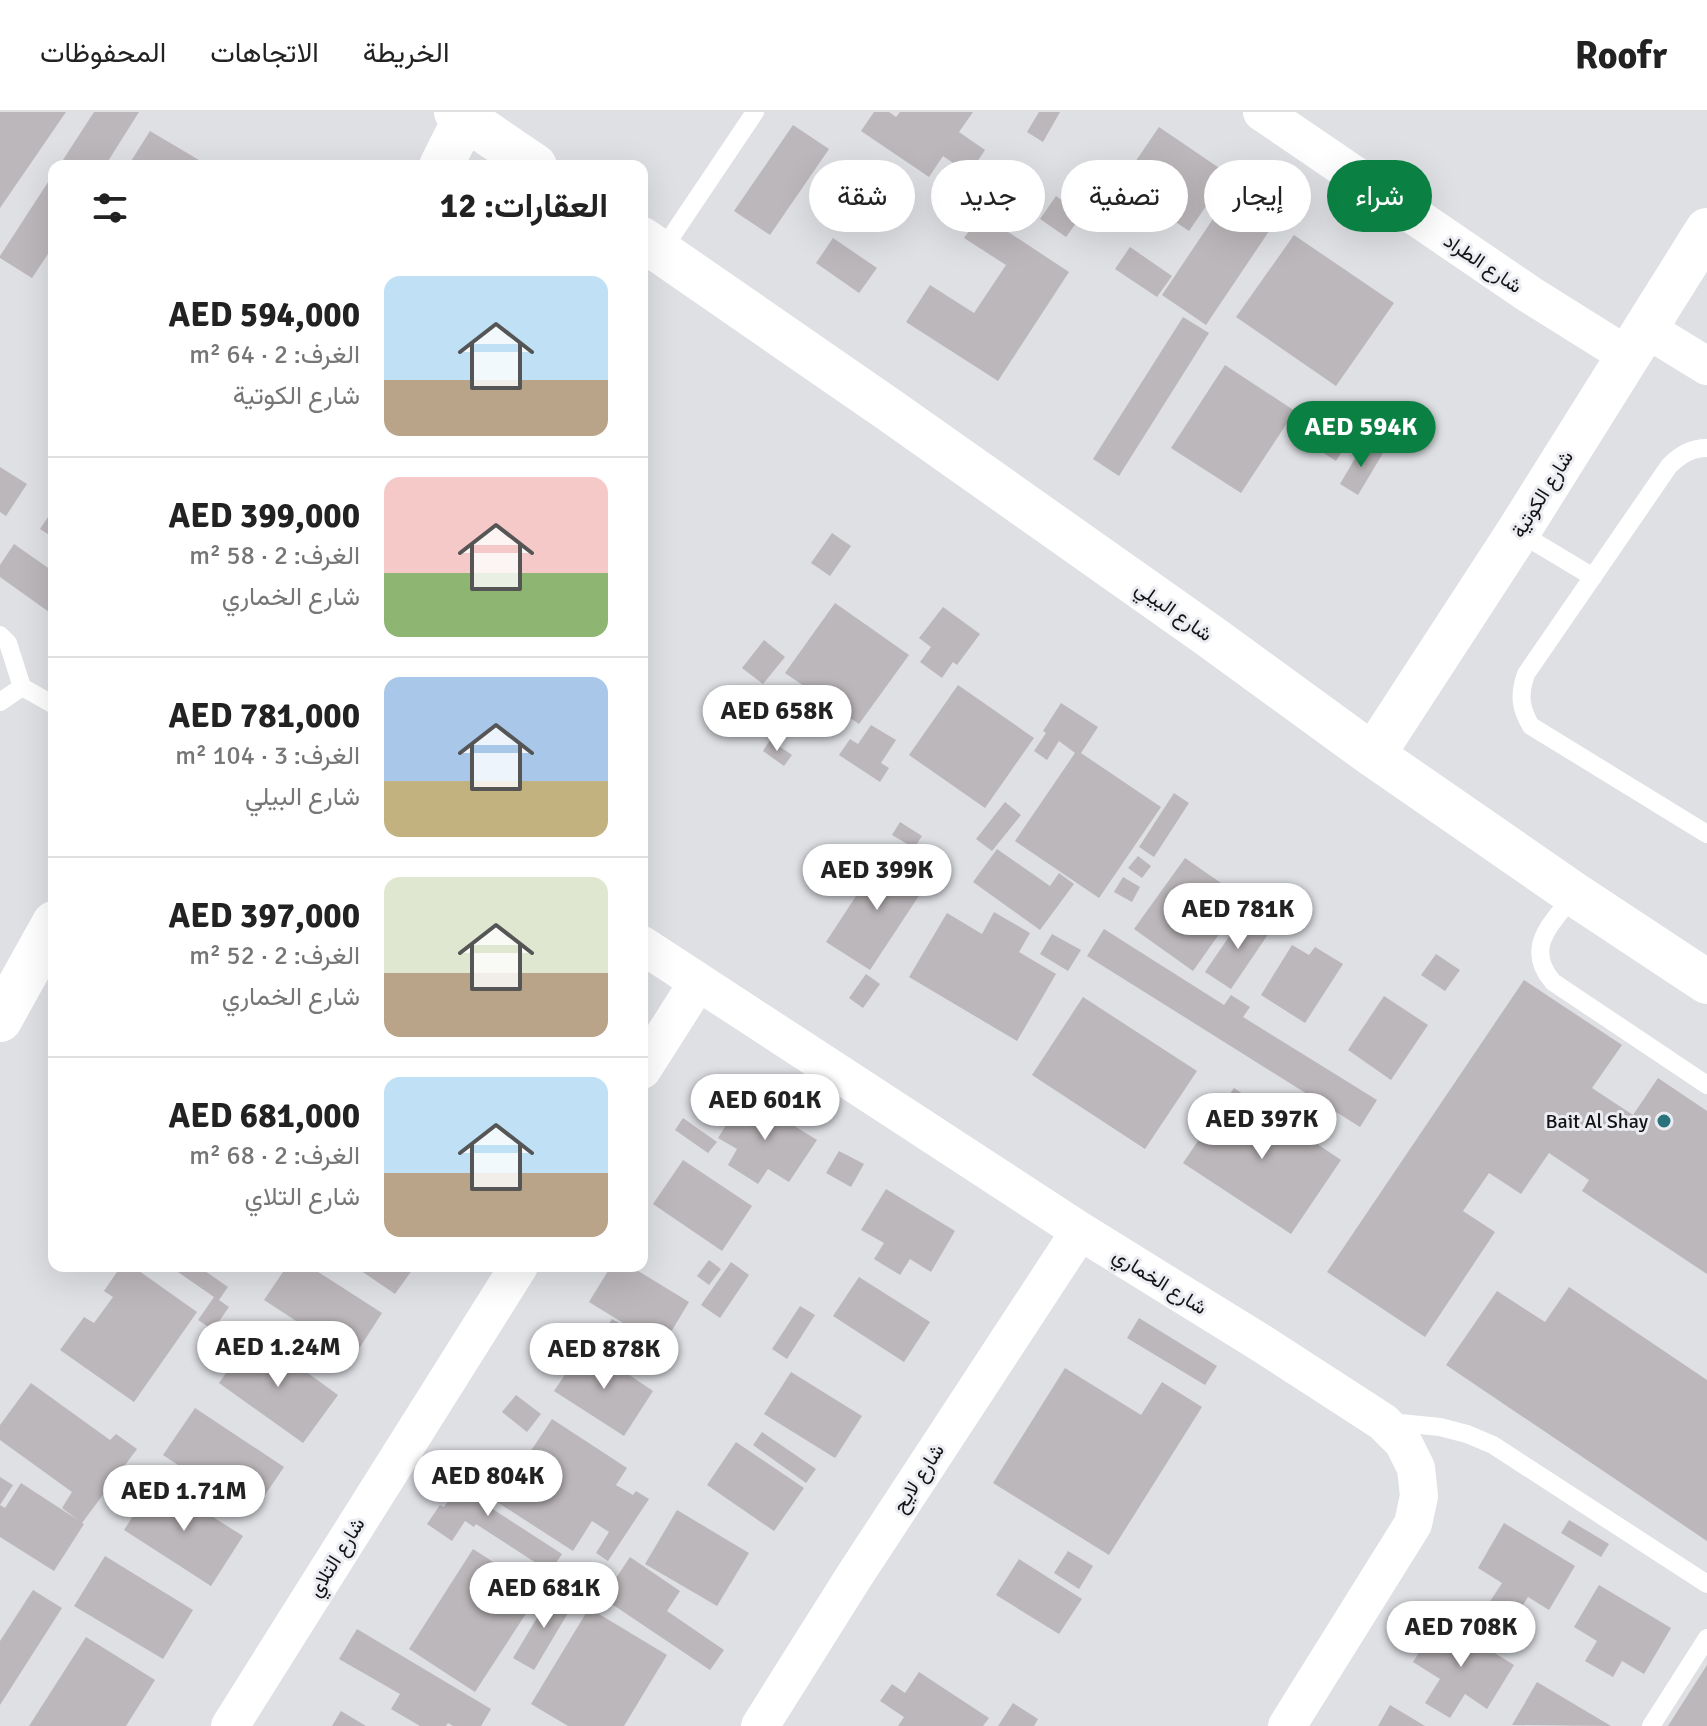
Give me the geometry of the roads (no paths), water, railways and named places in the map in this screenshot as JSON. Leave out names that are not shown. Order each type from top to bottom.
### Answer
[{"type":"street","name":"شارع الطراد","points":[[1262,112],[1529,294],[1636,342],[1707,366]]},
{"type":"street","points":[[443,160],[461,115],[526,160]]},
{"type":"street","name":"شارع الكوتية","points":[[1373,755],[1707,232]]},
{"type":"street","name":"شارع البيلي","points":[[651,245],[927,436],[1373,755],[1707,982]]},
{"type":"street","points":[[0,1020],[48,934]]},
{"type":"street","name":"شارع الخماري","points":[[648,949],[1080,1231],[1383,1422],[1403,1442],[1416,1468],[1419,1496],[1413,1524],[1287,1726]]},
{"type":"street","points":[[648,1061],[698,982]]},
{"type":"street","name":"شارع لايح","points":[[760,1726],[1080,1231]]},
{"type":"street","name":"شارع التلاي","points":[[230,1726],[515,1272]]},
{"type":"lane","points":[[651,245],[755,112]]},
{"type":"lane","points":[[1707,448],[1687,452],[1669,466],[1526,674],[1521,688],[1521,705],[1531,726],[1707,834]]},
{"type":"lane","points":[[1518,532],[1593,577]]},
{"type":"lane","points":[[0,635],[8,643],[22,687],[48,702]]},
{"type":"lane","points":[[0,702],[22,687]]},
{"type":"lane","points":[[1574,894],[1541,942],[1538,957],[1543,971],[1553,982],[1707,1085]]},
{"type":"lane","points":[[1383,1422],[1440,1427],[1493,1445],[1707,1584]]},
{"type":"lane","points":[[1651,1726],[1707,1638]]},
{"type":"place","name":"Bait Al Shay","points":[[1664,1121]]}]
